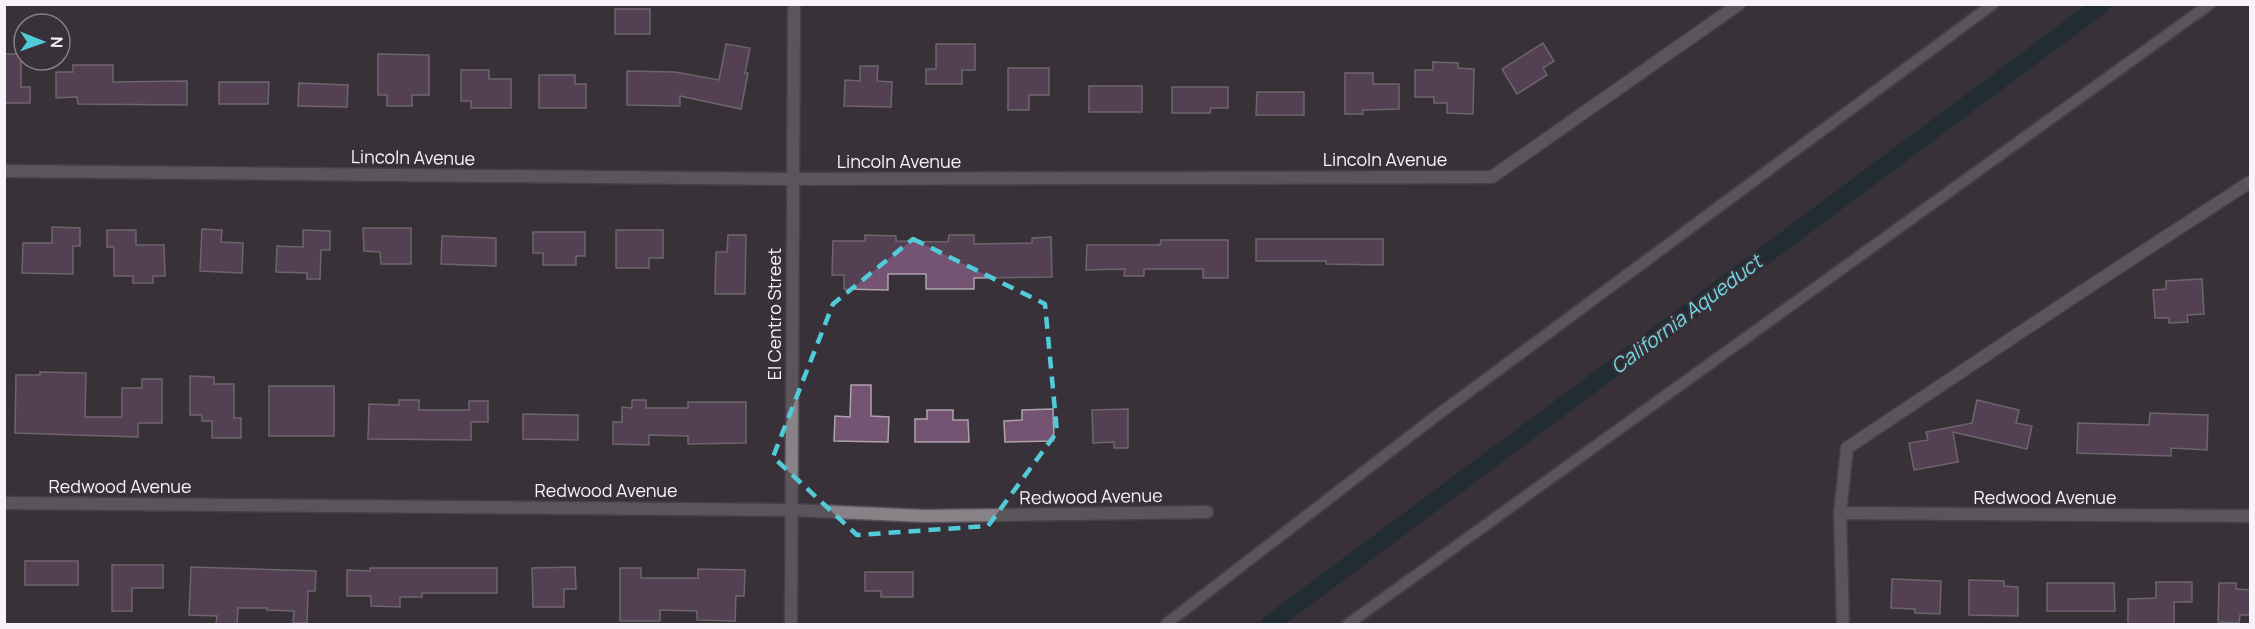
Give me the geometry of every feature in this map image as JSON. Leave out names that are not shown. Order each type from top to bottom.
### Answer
[{"type":"street","name":"El Centro Street","points":[[791,624],[794,4]]},
{"type":"street","name":"Lincoln Avenue","points":[[4,171],[793,179],[1492,177],[1739,4]]},
{"type":"street","points":[[1843,624],[1840,513],[1847,448],[2080,292],[2248,186]]},
{"type":"street","name":"Redwood Avenue","points":[[4,503],[792,510],[925,516],[1207,512]]},
{"type":"street","name":"Redwood Avenue","points":[[1840,513],[2250,516]]},
{"type":"lane","points":[[1166,624],[1446,408],[1993,4]]},
{"type":"lane","points":[[1348,624],[2210,4]]},
{"type":"highlighted area","points":[[913,239],[1045,304],[1057,432],[988,526],[857,535],[773,457],[833,304]]},
{"type":"building","points":[[615,9],[650,9],[650,34],[615,34]]},
{"type":"building","points":[[1543,43],[1554,61],[1543,68],[1547,75],[1517,94],[1502,69]]},
{"type":"building","points":[[726,44],[750,48],[741,109],[680,96],[680,106],[627,105],[627,71],[675,72],[719,80]]},
{"type":"building","points":[[936,44],[975,44],[975,70],[962,70],[962,84],[926,84],[926,69],[936,69]]},
{"type":"building","points":[[4,54],[12,54],[12,72],[21,72],[21,87],[30,87],[30,103],[4,103]]},
{"type":"building","points":[[378,54],[429,55],[429,95],[412,95],[412,106],[387,106],[387,95],[378,95]]},
{"type":"building","points":[[1433,62],[1458,63],[1458,68],[1474,69],[1473,114],[1447,113],[1447,103],[1434,103],[1434,97],[1415,97],[1415,70],[1433,70]]},
{"type":"building","points":[[73,65],[113,65],[113,82],[187,81],[187,105],[78,104],[77,97],[56,98],[56,72],[73,72]]},
{"type":"building","points":[[860,66],[878,66],[877,81],[892,82],[891,107],[844,106],[845,80],[860,81]]},
{"type":"building","points":[[1008,68],[1049,68],[1049,95],[1029,95],[1029,110],[1008,110]]},
{"type":"building","points":[[461,70],[489,70],[489,79],[511,79],[511,108],[471,108],[471,101],[461,101]]},
{"type":"building","points":[[1345,73],[1373,73],[1373,84],[1399,84],[1399,109],[1363,110],[1363,114],[1345,114]]},
{"type":"building","points":[[539,75],[575,75],[575,84],[586,84],[586,108],[539,108]]},
{"type":"building","points":[[219,82],[269,82],[268,104],[219,104]]},
{"type":"building","points":[[299,83],[348,85],[347,107],[298,106]]},
{"type":"building","points":[[1089,86],[1142,86],[1142,112],[1089,112]]},
{"type":"building","points":[[1172,87],[1228,87],[1228,108],[1211,108],[1210,113],[1172,113]]},
{"type":"building","points":[[1257,92],[1304,92],[1304,115],[1256,115]]},
{"type":"building","points":[[52,227],[80,228],[80,246],[73,246],[73,274],[22,273],[23,243],[52,243]]},
{"type":"building","points":[[363,228],[411,228],[411,264],[381,264],[380,252],[364,251]]},
{"type":"building","points":[[202,229],[222,230],[221,242],[243,243],[242,273],[200,271]]},
{"type":"building","points":[[107,230],[136,230],[136,245],[164,245],[165,276],[153,276],[153,283],[133,283],[133,276],[114,276],[114,247],[107,247]]},
{"type":"building","points":[[303,230],[330,231],[330,250],[321,250],[320,279],[307,279],[307,273],[276,272],[277,246],[303,247]]},
{"type":"building","points":[[616,230],[663,230],[663,258],[649,258],[649,268],[616,268]]},
{"type":"building","points":[[533,232],[585,232],[585,256],[576,256],[576,265],[543,265],[543,253],[533,253]]},
{"type":"building","points":[[728,235],[746,235],[745,294],[715,294],[716,252],[727,252]]},
{"type":"building","points":[[865,235],[896,236],[896,241],[948,242],[949,235],[974,235],[974,244],[1032,243],[1032,238],[1051,237],[1052,277],[974,278],[974,289],[926,289],[926,274],[888,274],[888,290],[844,289],[844,275],[832,275],[833,241],[865,241]]},
{"type":"building","points":[[442,236],[496,238],[496,266],[441,264]]},
{"type":"building","points":[[1256,239],[1383,239],[1383,265],[1326,264],[1326,261],[1256,261]]},
{"type":"building","points":[[1161,240],[1228,240],[1228,278],[1203,278],[1203,269],[1144,269],[1144,276],[1124,276],[1125,269],[1086,270],[1087,245],[1160,245]]},
{"type":"building","points":[[2202,279],[2204,314],[2187,315],[2188,322],[2169,323],[2169,318],[2155,318],[2153,290],[2166,289],[2166,281]]},
{"type":"building","points":[[40,372],[86,373],[85,417],[122,417],[122,388],[142,388],[142,379],[162,379],[162,423],[138,423],[138,437],[15,433],[16,375],[40,375]]},
{"type":"building","points":[[190,376],[214,377],[214,384],[234,384],[234,418],[241,418],[241,438],[212,438],[212,421],[202,421],[202,415],[190,415]]},
{"type":"building","points":[[851,385],[871,385],[871,416],[889,417],[888,442],[834,441],[835,416],[850,417]]},
{"type":"building","points":[[269,386],[334,386],[334,436],[269,436]]},
{"type":"building","points":[[399,400],[419,400],[419,410],[469,410],[469,401],[488,401],[488,422],[471,422],[471,440],[368,439],[369,404],[399,405]]},
{"type":"building","points":[[632,400],[646,400],[646,408],[688,408],[688,402],[746,402],[746,443],[688,444],[688,436],[649,435],[649,445],[613,444],[613,422],[622,422],[622,407],[632,408]]},
{"type":"building","points":[[1977,400],[2019,410],[2016,423],[2032,426],[2027,449],[1953,432],[1958,462],[1914,470],[1909,443],[1928,440],[1926,432],[1972,423]]},
{"type":"building","points":[[1053,409],[1054,441],[1005,442],[1004,421],[1022,420],[1022,410]]},
{"type":"building","points":[[1128,409],[1128,448],[1114,448],[1114,442],[1093,443],[1092,410]]},
{"type":"building","points":[[927,410],[953,410],[953,420],[968,420],[969,442],[915,442],[915,419],[927,419]]},
{"type":"building","points":[[2150,413],[2208,415],[2207,450],[2171,448],[2171,456],[2077,453],[2078,423],[2149,425]]},
{"type":"building","points":[[523,414],[578,415],[578,440],[523,439]]},
{"type":"building","points":[[25,561],[78,561],[78,585],[25,585]]},
{"type":"building","points":[[112,565],[163,565],[163,588],[132,588],[132,611],[112,611]]},
{"type":"building","points":[[191,567],[316,571],[315,591],[308,591],[307,623],[293,623],[294,611],[267,610],[267,608],[238,608],[237,624],[216,624],[217,616],[189,615]]},
{"type":"building","points":[[575,567],[576,589],[564,589],[564,607],[533,607],[532,568]]},
{"type":"building","points":[[370,568],[497,568],[497,593],[422,593],[422,597],[400,597],[400,607],[371,606],[371,596],[347,596],[347,570],[370,571]]},
{"type":"building","points":[[620,568],[641,568],[641,578],[698,578],[698,569],[745,570],[744,596],[736,596],[735,621],[697,620],[697,611],[660,610],[660,621],[620,621]]},
{"type":"building","points":[[865,572],[913,572],[913,597],[881,597],[881,591],[865,591]]},
{"type":"building","points":[[1892,579],[1941,581],[1940,614],[1915,613],[1915,609],[1891,608]]},
{"type":"building","points":[[1969,580],[2004,581],[2004,586],[2018,587],[2018,616],[1969,615]]},
{"type":"building","points":[[2156,582],[2192,582],[2192,602],[2174,602],[2174,624],[2128,624],[2128,599],[2156,598]]},
{"type":"building","points":[[2047,583],[2114,583],[2115,611],[2047,611]]},
{"type":"building","points":[[2219,583],[2236,583],[2236,589],[2250,590],[2250,615],[2240,615],[2239,623],[2218,622]]},
{"type":"waterway","name":"California Aqueduct","points":[[1270,624],[2102,4]]}]
